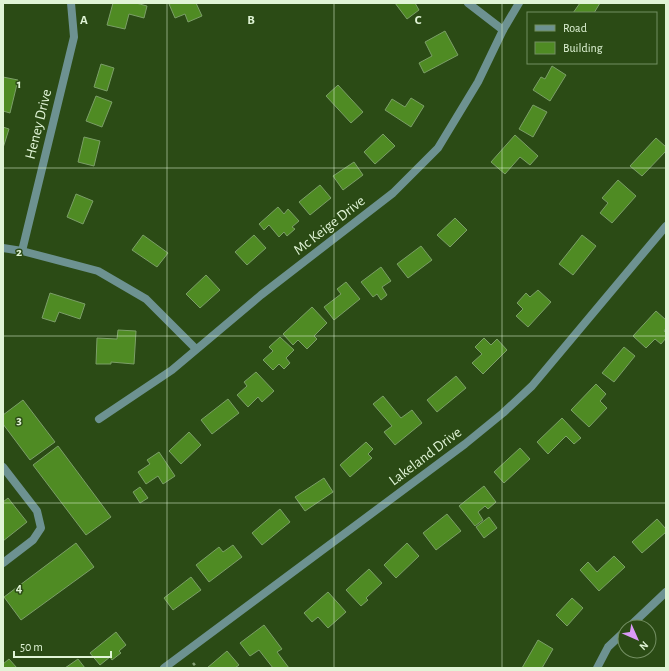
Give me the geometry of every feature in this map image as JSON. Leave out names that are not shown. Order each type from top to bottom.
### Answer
[{"type":"street","name":"Heney Drive","points":[[22,251],[74,37],[71,3]]},
{"type":"street","points":[[468,3],[503,30]]},
{"type":"street","name":"Mc Keige Drive","points":[[99,419],[172,370],[261,295],[393,193],[438,148],[478,82],[503,30],[519,3]]},
{"type":"street","name":"Lakeland Drive","points":[[164,668],[465,444],[503,413],[532,386],[666,226]]},
{"type":"street","points":[[3,248],[22,251],[98,271],[146,299],[196,349]]},
{"type":"street","points":[[3,467],[37,511],[41,528],[33,540],[3,563]]},
{"type":"street","points":[[637,619],[666,592]]},
{"type":"street","points":[[596,668],[608,647],[617,639]]},
{"type":"path","points":[[193,664],[197,668]]},
{"type":"building","points":[[113,3],[136,3],[147,6],[144,18],[129,14],[125,29],[107,25]]},
{"type":"building","points":[[196,3],[202,16],[188,22],[185,14],[175,18],[169,4]]},
{"type":"building","points":[[395,3],[415,3],[419,10],[407,19]]},
{"type":"building","points":[[580,3],[600,3],[595,12],[574,12]]},
{"type":"building","points":[[445,31],[458,55],[424,73],[419,63],[432,56],[425,42]]},
{"type":"building","points":[[101,64],[114,68],[107,91],[94,87]]},
{"type":"building","points":[[552,66],[566,75],[550,101],[533,90],[541,77],[545,79]]},
{"type":"building","points":[[3,77],[18,80],[10,113],[3,111]]},
{"type":"building","points":[[338,85],[363,112],[351,123],[326,96]]},
{"type":"building","points":[[96,96],[112,102],[102,127],[86,121]]},
{"type":"building","points":[[411,98],[424,106],[411,127],[385,110],[392,99],[405,107]]},
{"type":"building","points":[[533,105],[547,112],[533,137],[519,129]]},
{"type":"building","points":[[3,127],[9,129],[3,148]]},
{"type":"building","points":[[383,134],[395,146],[375,164],[364,152]]},
{"type":"building","points":[[515,135],[538,156],[530,165],[520,157],[505,174],[491,162]]},
{"type":"building","points":[[84,137],[100,141],[94,166],[78,162]]},
{"type":"building","points":[[656,138],[666,147],[666,151],[642,176],[630,166]]},
{"type":"building","points":[[354,162],[363,175],[343,190],[333,176]]},
{"type":"building","points":[[618,180],[636,196],[612,223],[600,213],[608,203],[602,198]]},
{"type":"building","points":[[320,185],[331,198],[310,215],[299,202]]},
{"type":"building","points":[[76,194],[93,201],[83,224],[67,217]]},
{"type":"building","points":[[278,207],[284,214],[288,209],[299,221],[292,227],[295,229],[287,236],[284,232],[279,237],[269,225],[264,230],[259,224]]},
{"type":"building","points":[[455,218],[467,230],[450,247],[437,235]]},
{"type":"building","points":[[143,235],[168,253],[157,267],[132,250]]},
{"type":"building","points":[[254,235],[266,248],[247,265],[235,252]]},
{"type":"building","points":[[582,235],[596,246],[573,275],[559,264]]},
{"type":"building","points":[[421,246],[432,260],[408,278],[397,264]]},
{"type":"building","points":[[381,267],[391,281],[382,287],[387,295],[381,300],[377,294],[373,297],[361,282]]},
{"type":"building","points":[[206,275],[220,290],[200,308],[186,294]]},
{"type":"building","points":[[346,282],[360,299],[334,320],[324,307],[341,294],[337,289]]},
{"type":"building","points":[[538,290],[551,302],[528,327],[516,316],[523,309],[517,303],[526,293],[530,297]]},
{"type":"building","points":[[50,293],[85,304],[80,319],[59,312],[55,322],[42,318]]},
{"type":"building","points":[[312,307],[327,323],[314,336],[317,339],[307,349],[298,340],[293,345],[283,334]]},
{"type":"building","points":[[656,311],[666,320],[666,328],[664,331],[666,333],[666,338],[661,344],[655,339],[646,348],[633,336]]},
{"type":"building","points":[[118,330],[136,331],[134,364],[111,362],[111,364],[96,364],[97,338],[117,339]]},
{"type":"building","points":[[280,337],[294,350],[286,358],[290,363],[284,369],[279,364],[273,370],[263,360],[273,351],[269,347]]},
{"type":"building","points":[[484,338],[491,345],[497,339],[507,350],[483,374],[472,363],[482,354],[475,347]]},
{"type":"building","points":[[624,347],[635,356],[614,382],[602,373]]},
{"type":"building","points":[[256,372],[274,391],[262,402],[258,397],[248,407],[237,395],[247,386],[244,382]]},
{"type":"building","points":[[456,376],[466,388],[437,412],[427,400]]},
{"type":"building","points":[[596,384],[606,394],[600,401],[607,408],[589,427],[571,410]]},
{"type":"building","points":[[383,396],[401,418],[412,410],[422,423],[395,445],[384,432],[392,426],[373,404]]},
{"type":"building","points":[[228,399],[239,413],[212,434],[201,420]]},
{"type":"building","points":[[23,400],[55,442],[30,460],[3,424],[3,415]]},
{"type":"building","points":[[562,418],[581,438],[574,444],[566,436],[548,454],[537,442]]},
{"type":"building","points":[[189,432],[201,445],[181,464],[169,451]]},
{"type":"building","points":[[366,442],[373,449],[368,454],[372,458],[350,477],[340,465]]},
{"type":"building","points":[[58,446],[111,517],[86,535],[33,465]]},
{"type":"building","points":[[520,448],[530,459],[504,483],[494,472]]},
{"type":"building","points":[[159,452],[175,476],[163,484],[158,476],[146,484],[138,472],[150,464],[147,460]]},
{"type":"building","points":[[324,478],[333,492],[305,511],[295,497]]},
{"type":"building","points":[[484,486],[496,502],[488,509],[485,506],[478,512],[483,520],[475,526],[459,506]]},
{"type":"building","points":[[140,487],[148,498],[140,503],[133,492]]},
{"type":"building","points":[[8,498],[27,522],[3,541],[3,502]]},
{"type":"building","points":[[280,509],[290,522],[262,545],[252,533]]},
{"type":"building","points":[[447,514],[461,531],[436,550],[423,533]]},
{"type":"building","points":[[489,517],[497,528],[484,538],[476,527]]},
{"type":"building","points":[[657,519],[666,529],[666,532],[642,553],[632,542]]},
{"type":"building","points":[[76,543],[94,567],[21,620],[4,597]]},
{"type":"building","points":[[407,543],[419,556],[396,578],[384,565]]},
{"type":"building","points":[[233,545],[242,557],[209,582],[196,565],[219,547],[223,552]]},
{"type":"building","points":[[614,556],[625,567],[599,591],[580,570],[588,562],[597,572]]},
{"type":"building","points":[[369,569],[382,583],[366,598],[368,600],[361,606],[346,590]]},
{"type":"building","points":[[191,577],[201,590],[173,610],[164,598]]},
{"type":"building","points":[[328,592],[346,612],[328,628],[318,617],[312,622],[304,613]]},
{"type":"building","points":[[572,598],[583,608],[567,626],[556,615]]},
{"type":"building","points":[[264,625],[282,649],[277,652],[289,668],[273,668],[259,650],[250,656],[240,643]]},
{"type":"building","points":[[116,632],[126,645],[119,651],[121,653],[112,660],[110,657],[100,665],[90,653]]},
{"type":"building","points":[[538,640],[553,649],[542,668],[522,668]]},
{"type":"building","points":[[227,651],[239,665],[235,668],[207,668]]},
{"type":"building","points":[[9,659],[17,668],[3,668],[3,664]]},
{"type":"building","points":[[78,659],[85,668],[65,668]]}]
